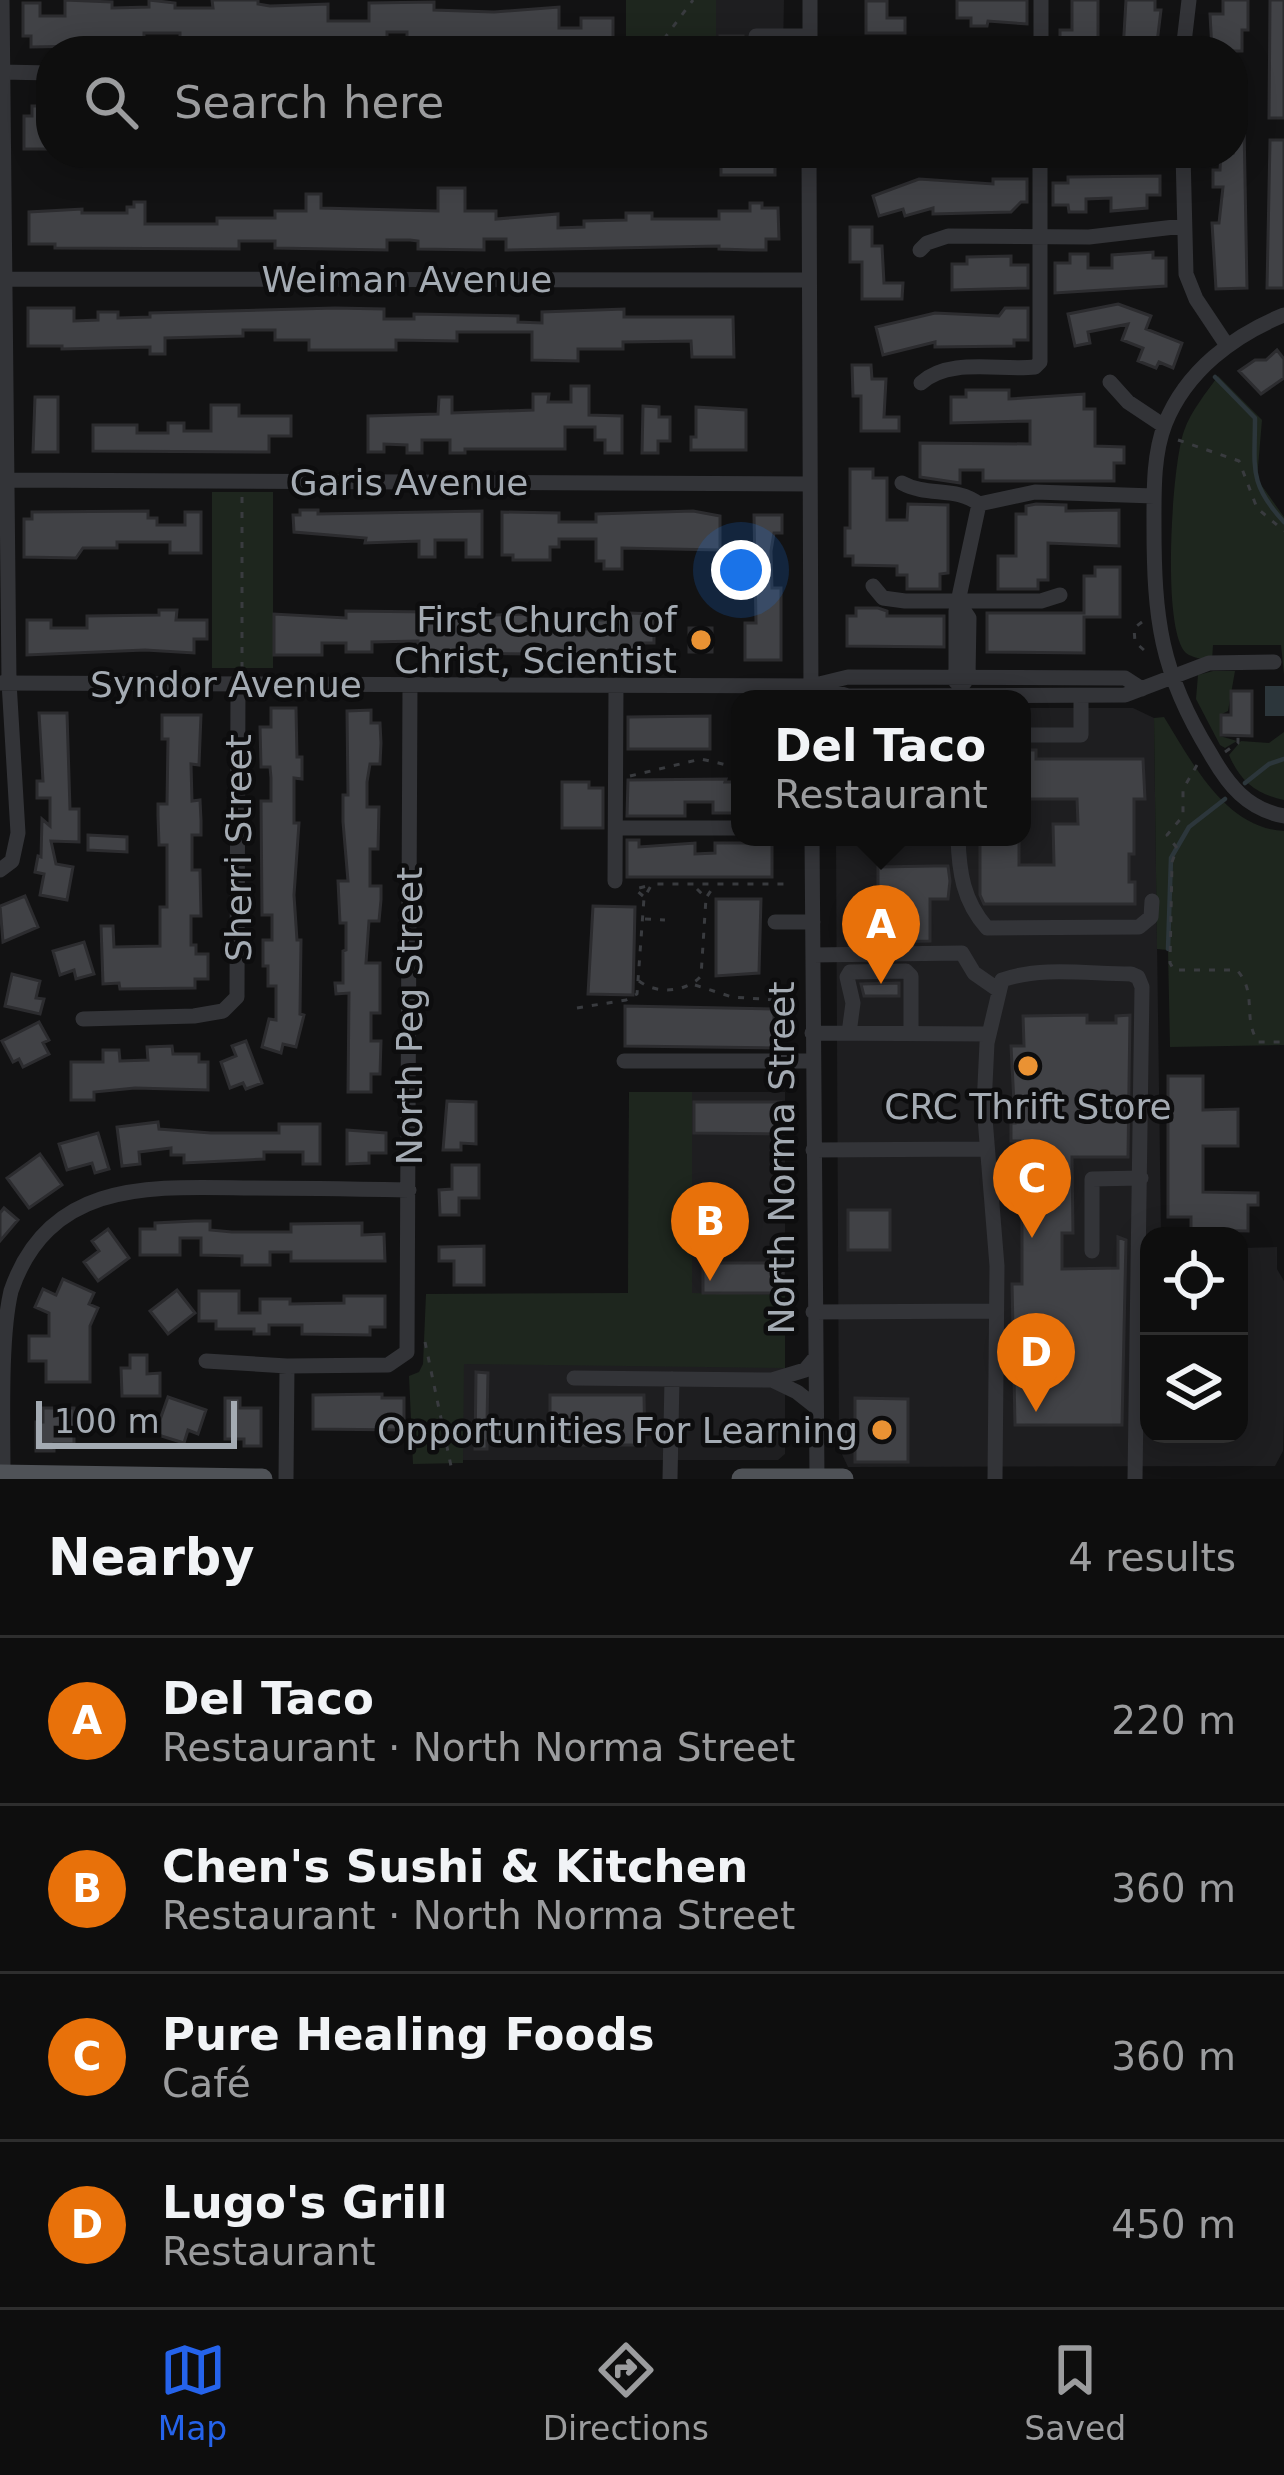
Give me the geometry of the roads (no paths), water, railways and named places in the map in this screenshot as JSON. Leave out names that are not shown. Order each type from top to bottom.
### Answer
[{"type":"main road","points":[[1,1475],[262,1479]]},
{"type":"main road","points":[[742,1479],[843,1479]]},
{"type":"street","points":[[2,0],[2,362],[8,480],[5,683],[18,833],[17,851],[3,868]]},
{"type":"street","points":[[810,0],[810,36]]},
{"type":"street","points":[[1041,0],[1041,36]]},
{"type":"street","points":[[1185,36],[1189,0]]},
{"type":"street","points":[[2,73],[36,73]]},
{"type":"street","points":[[809,168],[812,690]]},
{"type":"street","points":[[921,383],[935,373],[956,368],[1035,368],[1043,352],[1040,168]]},
{"type":"street","points":[[1183,168],[1186,274],[1196,299],[1226,344]]},
{"type":"street","points":[[920,250],[948,236],[1089,237],[1183,226]]},
{"type":"street","name":"Weiman Avenue","points":[[4,279],[809,280]]},
{"type":"street","points":[[1284,315],[1226,344],[1200,371],[1164,426],[1154,496],[1156,604],[1171,678],[1183,710],[1233,789],[1264,811],[1284,816]]},
{"type":"street","points":[[1110,382],[1128,402],[1164,426]]},
{"type":"street","name":"Garis Avenue","points":[[8,480],[810,484]]},
{"type":"street","points":[[902,484],[919,492],[953,492],[979,504],[1035,492],[1154,496]]},
{"type":"street","points":[[957,690],[969,618],[958,602],[979,504]]},
{"type":"street","points":[[873,586],[893,600],[1041,602],[1060,595]]},
{"type":"street","points":[[1031,696],[1125,695],[1209,663],[1274,662]]},
{"type":"street","name":"Syndor Avenue","points":[[5,683],[240,675],[410,685],[756,690]]},
{"type":"street","name":"Sherri Street","points":[[83,1018],[194,1016],[224,1011],[237,997],[240,675]]},
{"type":"street","points":[[817,690],[848,677],[1125,678],[1142,688]]},
{"type":"street","name":"North Peg Street","points":[[286,1366],[388,1365],[403,1357],[407,1346],[410,685]]},
{"type":"street","points":[[615,881],[616,685]]},
{"type":"street","points":[[1031,735],[1082,735],[1081,696]]},
{"type":"street","points":[[616,828],[731,828]]},
{"type":"street","name":"North Norma Street","points":[[812,846],[817,1479]]},
{"type":"street","points":[[959,846],[961,884],[970,907],[987,928],[1139,927],[1151,917],[1152,902]]},
{"type":"street","points":[[776,922],[813,922]]},
{"type":"street","points":[[813,955],[962,953],[974,973],[997,989]]},
{"type":"street","points":[[849,1033],[853,1003],[847,977],[855,970],[906,970],[911,976],[911,1033]]},
{"type":"street","points":[[995,1479],[997,1266],[985,1149],[989,1034],[997,989],[1002,980],[1020,974],[1138,977],[1142,986],[1135,1479]]},
{"type":"street","points":[[812,1033],[989,1034]]},
{"type":"street","points":[[624,1061],[813,1061]]},
{"type":"street","points":[[813,1150],[985,1149]]},
{"type":"street","points":[[1092,1251],[1091,1179],[1141,1178]]},
{"type":"street","points":[[1,1475],[4,1322],[11,1291],[44,1236],[68,1214],[96,1199],[148,1186],[409,1190]]},
{"type":"street","points":[[813,1312],[996,1311]]},
{"type":"street","points":[[574,1378],[772,1380],[805,1370],[815,1358]]},
{"type":"street","points":[[206,1361],[286,1366],[286,1479]]},
{"type":"street","points":[[670,1479],[672,1379]]},
{"type":"street","points":[[772,1380],[817,1407]]},
{"type":"waterway","points":[[1215,377],[1255,418],[1259,485],[1284,522]]},
{"type":"waterway","points":[[1245,783],[1269,764],[1284,759]]},
{"type":"waterway","points":[[1168,949],[1171,858],[1189,827],[1225,799]]},
{"type":"place","name":"First Church of Christ, Scientist","points":[[701,640]]},
{"type":"place","name":"Del Taco","points":[[881,984]]},
{"type":"place","name":"CRC Thrift Store","points":[[1028,1066]]},
{"type":"place","name":"Pure Healing Foods","points":[[1032,1238]]},
{"type":"place","name":"Chen's Sushi & Kitchen","points":[[710,1281]]},
{"type":"place","name":"Lugo's Grill","points":[[1036,1412]]},
{"type":"place","name":"Opportunities For Learning","points":[[882,1430]]}]
